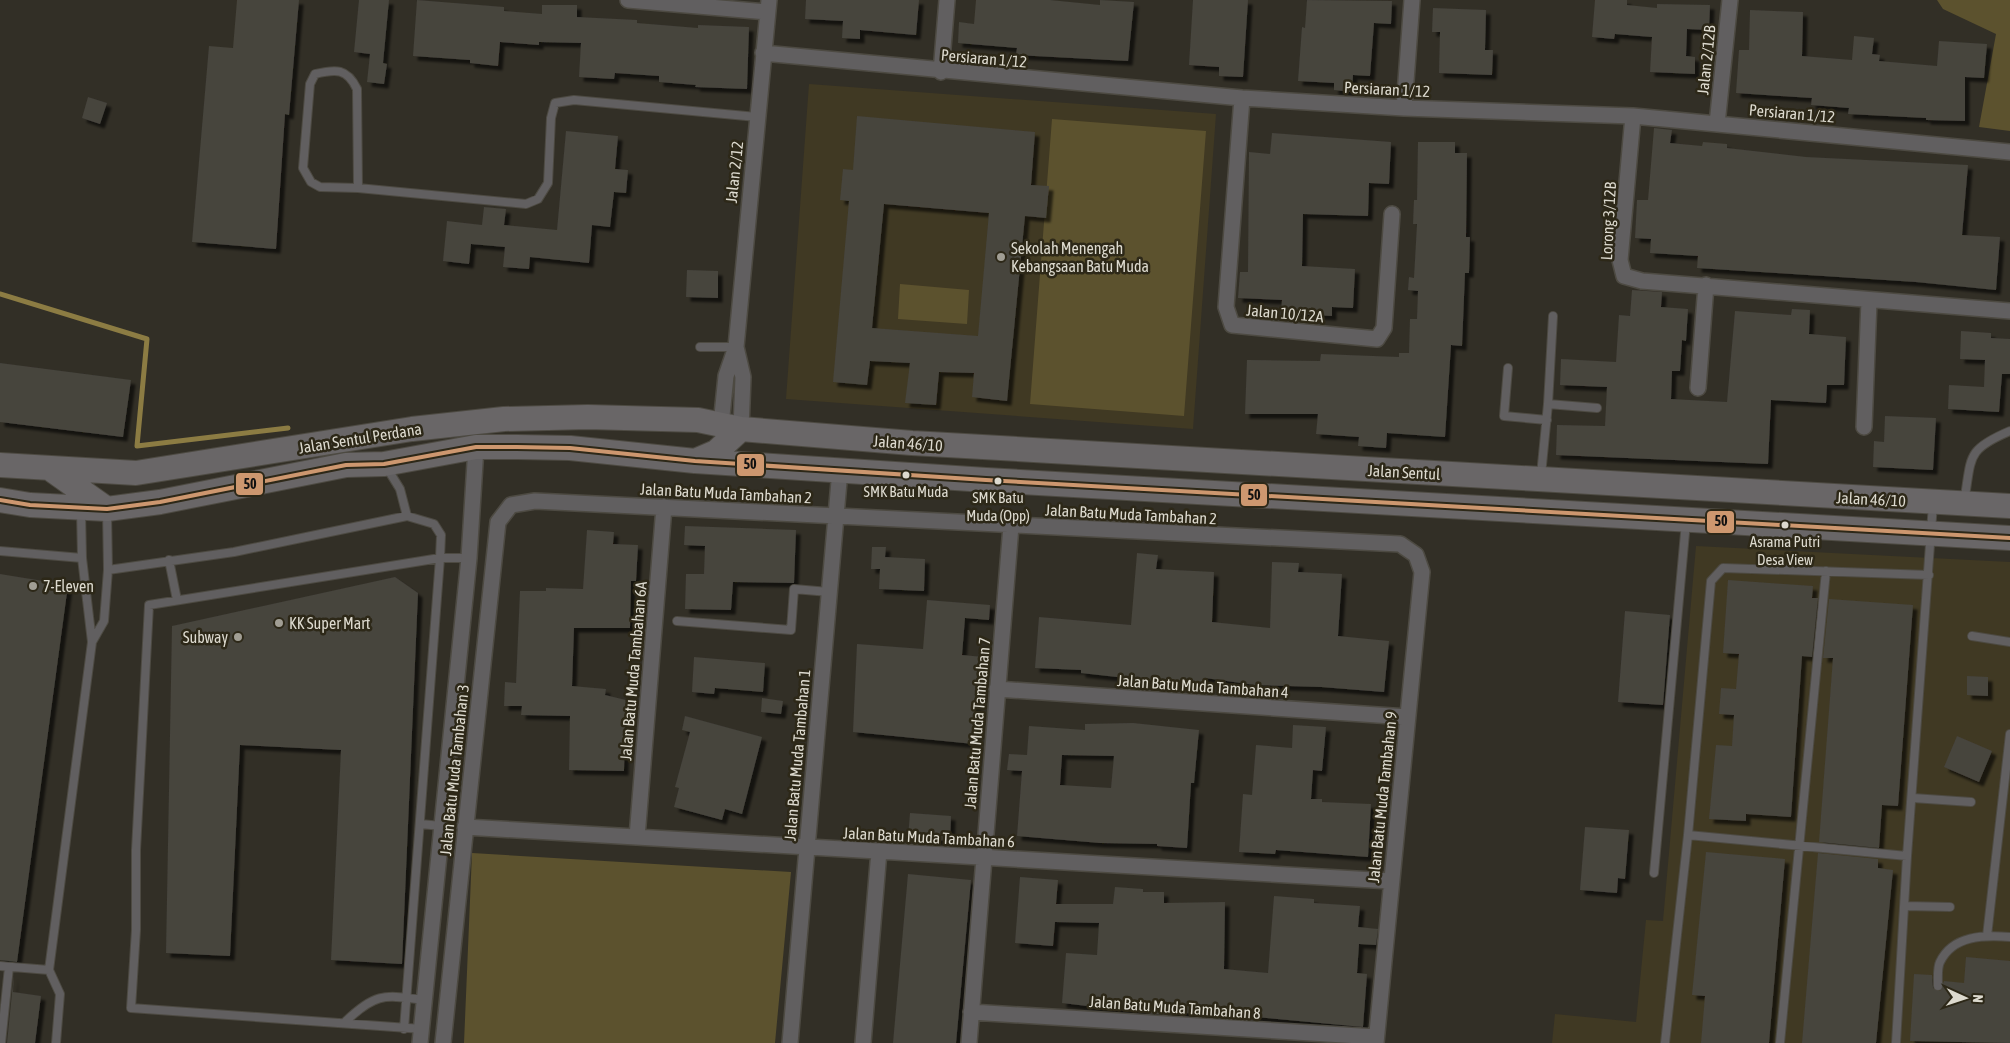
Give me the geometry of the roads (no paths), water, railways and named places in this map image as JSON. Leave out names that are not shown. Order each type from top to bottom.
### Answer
[{"type":"main road","name":"Jalan Sentul Perdana","points":[[0,465],[50,470],[136,473],[412,429],[504,419],[638,418],[698,420],[730,431]]},
{"type":"main road","name":"Jalan 46/10","points":[[730,431],[1075,453]]},
{"type":"main road","points":[[695,461],[716,452],[730,431]]},
{"type":"main road","points":[[730,431],[740,454],[757,465]]},
{"type":"main road","points":[[799,434],[817,447],[840,470],[891,442]]},
{"type":"main road","name":"Jalan Sentul Perdana","points":[[107,509],[160,502],[346,465],[384,464],[476,447],[570,448],[695,461]]},
{"type":"main road","name":"Jalan Sentul","points":[[1075,453],[1732,491]]},
{"type":"main road","points":[[695,461],[757,465]]},
{"type":"main road","name":"Jalan 46/10","points":[[757,465],[986,480]]},
{"type":"main road","points":[[50,470],[81,500]]},
{"type":"main road","points":[[81,500],[136,473]]},
{"type":"main road","name":"Jalan Sentul","points":[[986,480],[1817,527]]},
{"type":"main road","name":"Jalan 46/10","points":[[1732,491],[2010,506]]},
{"type":"main road","points":[[0,500],[81,500],[107,509]]},
{"type":"main road","name":"Jalan 46/10","points":[[1817,527],[2010,538]]},
{"type":"street","points":[[628,0],[768,6]]},
{"type":"street","points":[[940,72],[947,0]]},
{"type":"street","points":[[1404,108],[1412,0]]},
{"type":"street","name":"Jalan 2/12B","points":[[1717,124],[1730,0]]},
{"type":"street","name":"Jalan 2/12","points":[[730,431],[743,377],[736,347],[768,6]]},
{"type":"street","name":"Persiaran 1/12","points":[[764,54],[940,72],[1242,98],[1404,108],[1633,116],[2010,152]]},
{"type":"street","name":"Jalan 10/12A","points":[[1242,98],[1226,308],[1232,325],[1377,339],[1384,328],[1392,214]]},
{"type":"street","name":"Lorong 3/12B","points":[[1633,116],[1620,260],[1624,276],[1642,281],[2010,311]]},
{"type":"street","points":[[1698,388],[1706,285]]},
{"type":"street","points":[[1864,426],[1869,300]]},
{"type":"street","points":[[421,1036],[470,558],[476,447]]},
{"type":"street","name":"Jalan Batu Muda Tambahan 1","points":[[790,1043],[840,470]]},
{"type":"street","name":"Jalan Batu Muda Tambahan 2","points":[[511,505],[535,501],[1011,526],[1387,543],[1400,544],[1416,555]]},
{"type":"street","name":"Jalan Batu Muda Tambahan 3","points":[[442,1043],[498,522],[511,505]]},
{"type":"street","name":"Jalan Batu Muda Tambahan 6A","points":[[637,837],[664,507]]},
{"type":"street","name":"Jalan Batu Muda Tambahan 7","points":[[969,1043],[1011,526]]},
{"type":"street","name":"Jalan Batu Muda Tambahan 9","points":[[1376,1040],[1422,572],[1416,555]]},
{"type":"street","name":"Jalan Batu Muda Tambahan 4","points":[[998,689],[1407,718]]},
{"type":"street","name":"Jalan Batu Muda Tambahan 6","points":[[465,827],[1391,882]]},
{"type":"street","points":[[863,1043],[879,852]]},
{"type":"street","name":"Jalan Batu Muda Tambahan 8","points":[[972,1012],[1376,1040]]},
{"type":"lane","points":[[358,188],[357,89],[351,77],[345,72],[315,74],[310,84],[303,168],[311,182],[320,188],[358,188],[526,204],[538,199],[548,183],[551,118],[555,103],[574,100],[757,117]]},
{"type":"lane","points":[[1541,480],[1547,420],[1553,316]]},
{"type":"lane","points":[[700,346],[736,347]]},
{"type":"lane","points":[[1508,368],[1504,416],[1547,420]]},
{"type":"lane","points":[[1548,404],[1597,408]]},
{"type":"lane","points":[[1964,504],[1974,452],[1988,440],[2010,431]]},
{"type":"lane","points":[[384,464],[400,489],[407,516]]},
{"type":"lane","points":[[56,1043],[60,994],[49,970],[92,642],[82,558],[81,500]]},
{"type":"lane","points":[[1896,1043],[1907,856],[1913,798],[1934,502]]},
{"type":"lane","points":[[92,642],[104,621],[108,570],[107,509]]},
{"type":"lane","points":[[108,570],[234,552],[407,516],[434,524],[441,535],[440,558],[404,1029]]},
{"type":"lane","points":[[1654,873],[1686,520]]},
{"type":"lane","points":[[0,551],[82,558]]},
{"type":"lane","points":[[421,1036],[404,1029],[345,1022],[131,1008],[136,930],[136,850],[148,605],[440,558],[470,558]]},
{"type":"lane","points":[[169,560],[177,600]]},
{"type":"lane","points":[[1664,1043],[1688,835],[1711,581],[1723,568],[1929,575]]},
{"type":"lane","points":[[1780,1043],[1826,571]]},
{"type":"lane","points":[[677,621],[791,630],[794,589],[829,592]]},
{"type":"lane","points":[[1972,636],[2010,642]]},
{"type":"lane","points":[[1987,936],[2010,734]]},
{"type":"lane","points":[[1913,798],[1971,802]]},
{"type":"lane","points":[[420,824],[442,826]]},
{"type":"lane","points":[[1688,835],[1907,856]]},
{"type":"lane","points":[[1905,906],[1950,907]]},
{"type":"lane","points":[[1938,986],[1939,963],[1957,942],[1987,936],[2010,937]]},
{"type":"lane","points":[[0,966],[49,970]]},
{"type":"lane","points":[[1,1043],[2,1015],[9,967]]},
{"type":"lane","points":[[345,1022],[361,1007],[382,996],[425,1000]]},
{"type":"waterway","points":[[0,294],[147,339],[137,446],[288,428]]},
{"type":"place","name":"Sekolah Menengah Kebangsaan Batu Muda","points":[[1001,257]]},
{"type":"place","name":"SMK Batu Muda","points":[[906,475]]},
{"type":"place","name":"SMK Batu Muda (Opp)","points":[[998,481]]},
{"type":"place","name":"Asrama Putri Desa View","points":[[1785,525]]},
{"type":"place","name":"7-Eleven","points":[[33,586]]},
{"type":"place","name":"KK Super Mart","points":[[279,623]]},
{"type":"place","name":"Subway","points":[[238,637]]}]
